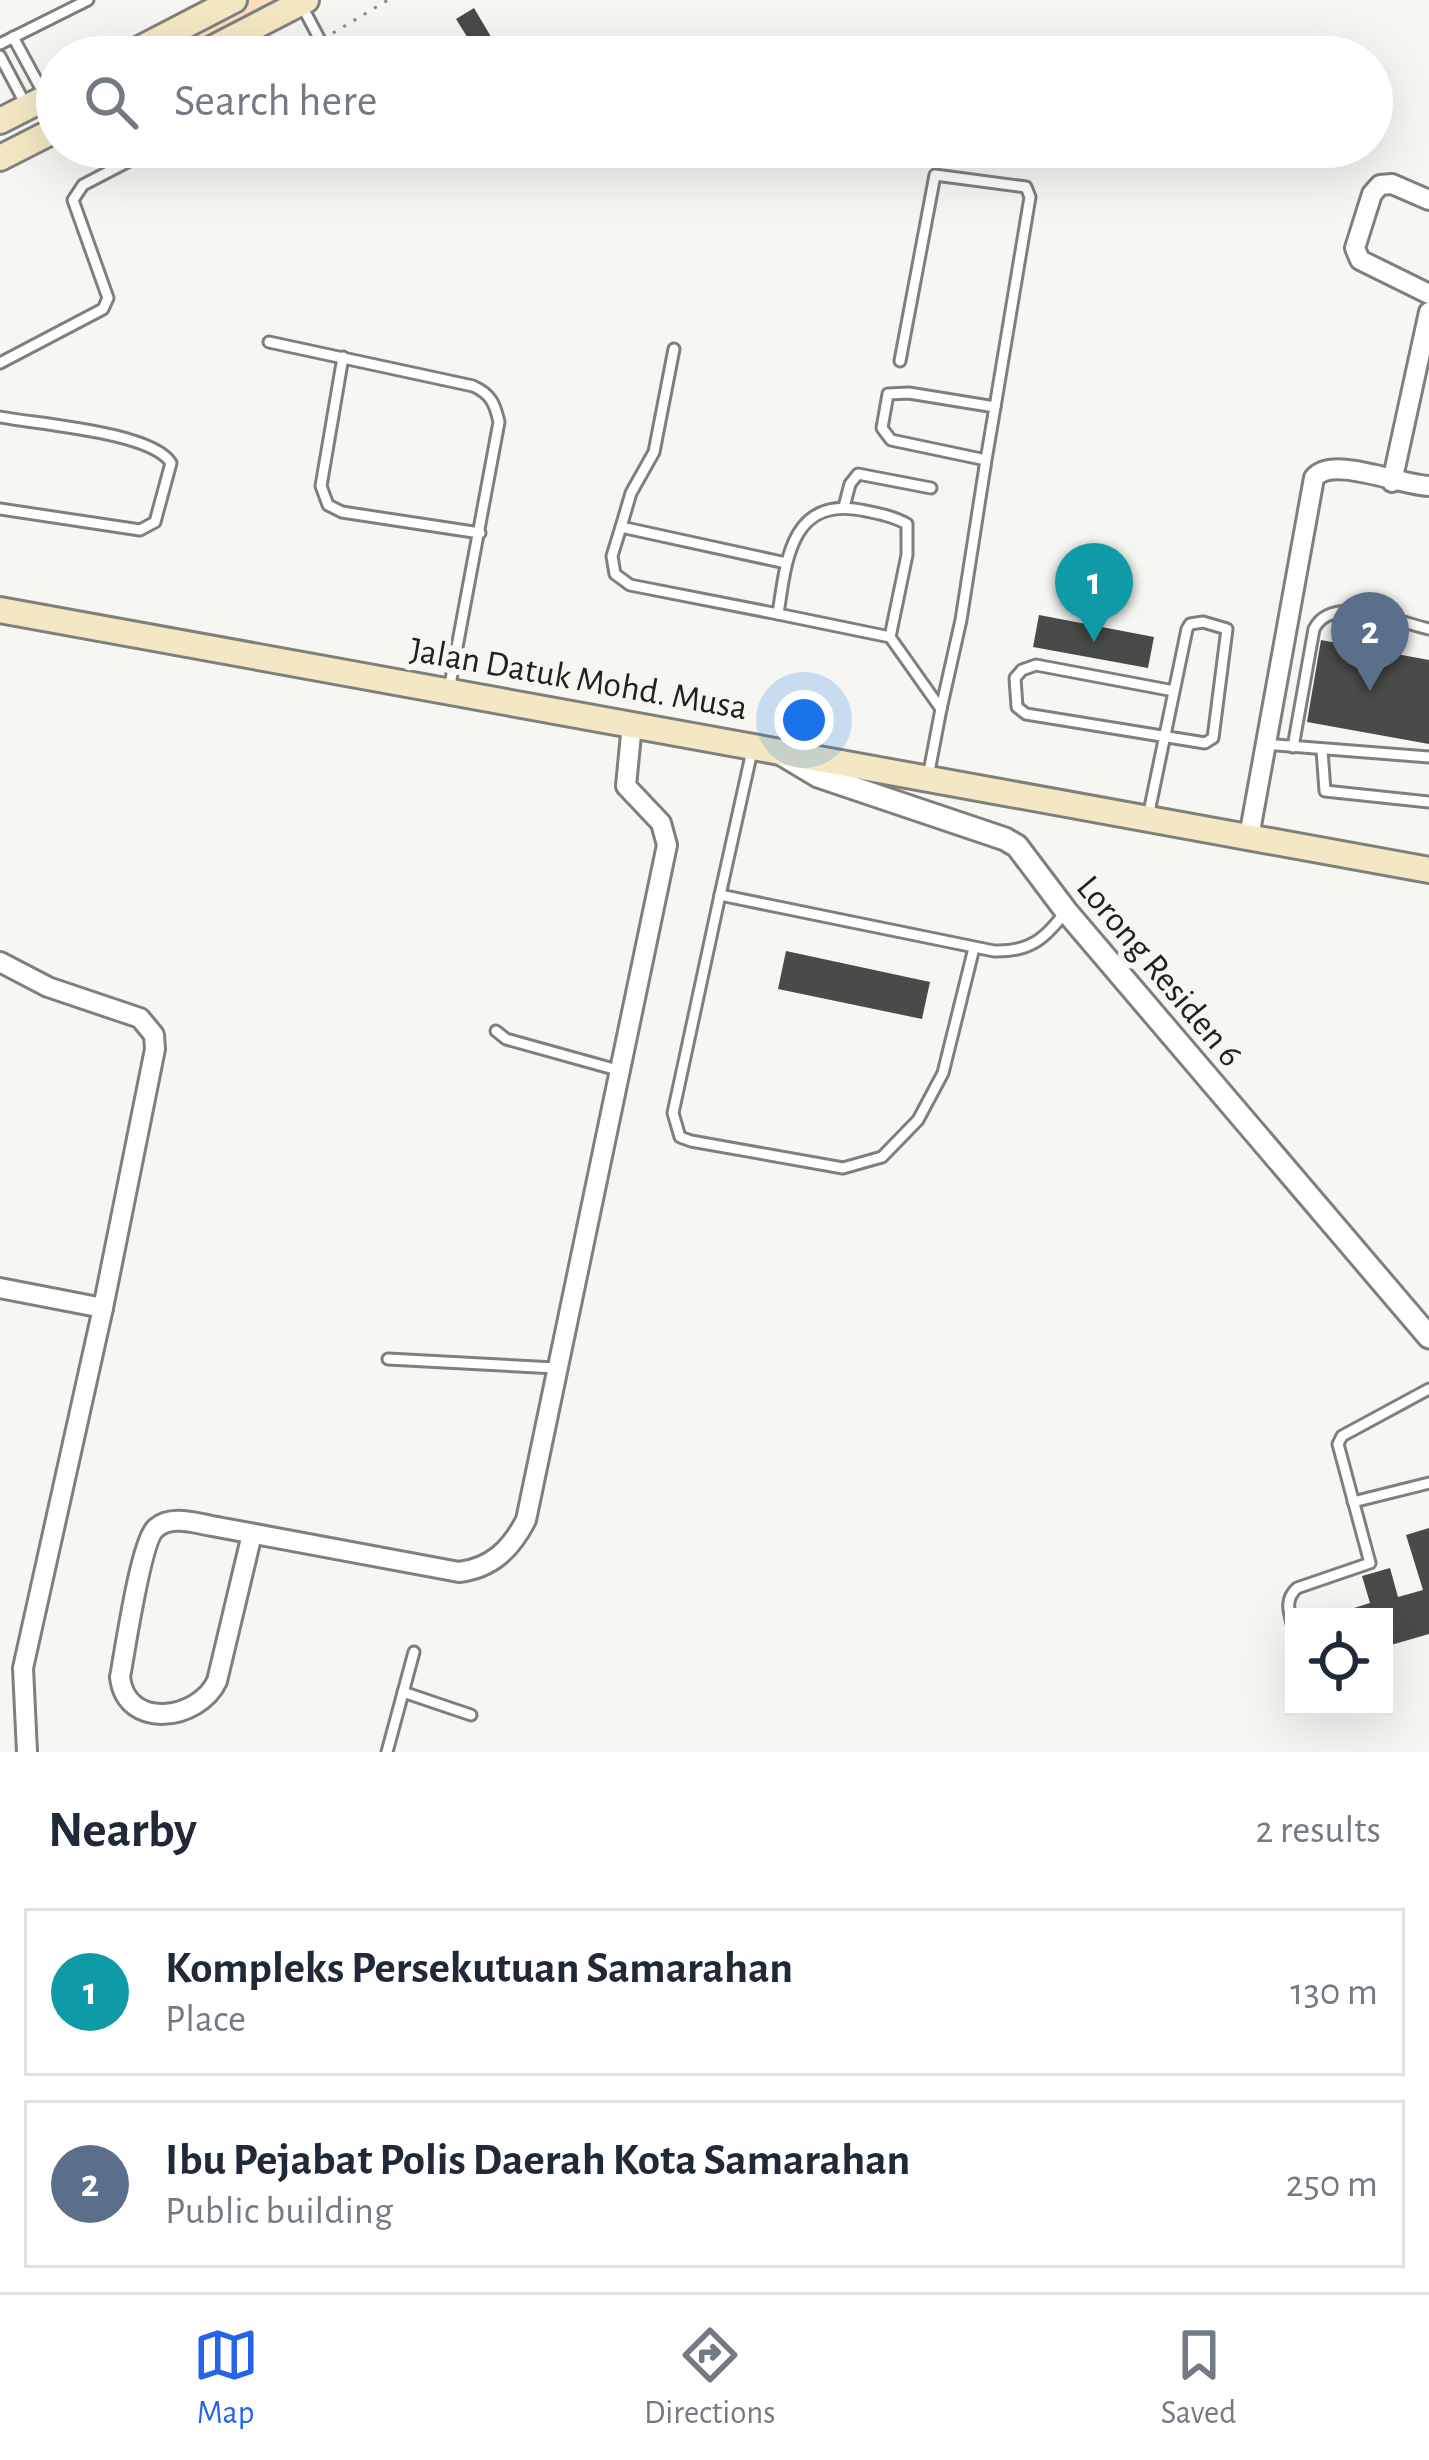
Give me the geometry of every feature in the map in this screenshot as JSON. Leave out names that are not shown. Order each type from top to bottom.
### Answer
[{"type":"main road","points":[[163,36],[228,1]]},
{"type":"main road","points":[[237,36],[303,2]]},
{"type":"main road","points":[[0,121],[36,103]]},
{"type":"main road","points":[[0,158],[36,140]]},
{"type":"main road","name":"Jalan Datuk Mohd. Musa","points":[[0,610],[1429,869]]},
{"type":"street","points":[[1429,200],[1392,184],[1380,185],[1372,194],[1354,248],[1360,260],[1429,294]]},
{"type":"street","points":[[1391,482],[1429,312]]},
{"type":"street","points":[[1249,837],[1314,478],[1323,469],[1337,467],[1429,487]]},
{"type":"street","points":[[252,1534],[211,1694],[202,1704],[178,1714],[143,1711],[123,1693],[120,1677],[152,1532],[163,1524],[179,1521],[252,1534],[431,1569],[459,1572],[483,1568],[517,1538],[526,1520],[667,845],[661,823],[626,786],[632,724]]},
{"type":"street","name":"Lorong Residen 6","points":[[763,747],[818,776],[1018,846],[1066,910],[1429,1336]]},
{"type":"street","points":[[0,962],[48,987],[140,1018],[154,1035],[154,1064],[23,1668],[27,1752]]},
{"type":"street","points":[[0,1288],[103,1308]]},
{"type":"lane","points":[[0,44],[88,0]]},
{"type":"lane","points":[[303,2],[319,36]]},
{"type":"lane","points":[[13,37],[36,85]]},
{"type":"lane","points":[[0,56],[36,92]]},
{"type":"lane","points":[[0,363],[103,309],[108,298],[73,200],[83,185],[116,168]]},
{"type":"lane","points":[[900,362],[935,175],[1026,187],[1031,193],[961,620],[928,777]]},
{"type":"lane","points":[[269,342],[473,386],[491,397],[499,422],[448,690]]},
{"type":"lane","points":[[674,349],[654,452],[631,493],[612,561],[615,574],[622,581],[890,637],[941,709]]},
{"type":"lane","points":[[343,357],[322,486],[328,505],[342,512],[480,533]]},
{"type":"lane","points":[[986,460],[891,440],[882,428],[884,403],[893,391],[995,406]]},
{"type":"lane","points":[[0,417],[132,440],[155,447],[171,463],[155,522],[140,530],[0,509]]},
{"type":"lane","points":[[844,507],[858,474],[931,488]]},
{"type":"lane","points":[[778,614],[786,563],[802,526],[820,513],[844,507],[901,520],[909,529],[890,637]]},
{"type":"lane","points":[[621,527],[786,563]]},
{"type":"lane","points":[[1294,747],[1320,617],[1349,611],[1429,629]]},
{"type":"lane","points":[[1148,819],[1166,738],[1174,691],[1190,624],[1203,622],[1227,629],[1213,738],[1204,743],[1166,738],[1026,714],[1016,703],[1016,678],[1036,665],[1174,691]]},
{"type":"lane","points":[[1264,744],[1429,757]]},
{"type":"lane","points":[[763,747],[720,895],[673,1113],[680,1137],[843,1168],[882,1157],[918,1120],[937,1087],[974,948]]},
{"type":"lane","points":[[1322,750],[1322,785],[1328,792],[1429,802]]},
{"type":"lane","points":[[720,895],[974,948],[1027,949],[1048,934],[1066,910]]},
{"type":"lane","points":[[496,1031],[506,1039],[621,1071]]},
{"type":"lane","points":[[388,1359],[555,1368]]},
{"type":"lane","points":[[1288,1608],[1289,1596],[1297,1588],[1370,1563],[1338,1444],[1342,1436],[1429,1389]]},
{"type":"lane","points":[[1352,1502],[1429,1483]]},
{"type":"lane","points":[[387,1752],[414,1652]]},
{"type":"lane","points":[[403,1692],[471,1715]]},
{"type":"path","points":[[329,36],[388,0]]},
{"type":"shaded area","points":[[244,0],[284,0],[215,36],[175,36]]},
{"type":"building","points":[[474,8],[491,36],[467,36],[456,19]]},
{"type":"building","points":[[1039,615],[1154,637],[1148,668],[1033,647]]},
{"type":"building","points":[[1321,640],[1429,660],[1429,744],[1307,722]]},
{"type":"building","points":[[786,951],[930,982],[922,1019],[778,989]]},
{"type":"building","points":[[1429,1528],[1429,1634],[1393,1644],[1393,1608],[1354,1608],[1370,1603],[1362,1576],[1390,1568],[1398,1597],[1423,1590],[1406,1535]]},
{"type":"place","name":"Kompleks Persekutuan Samarahan","points":[[1094,642]]},
{"type":"place","name":"Ibu Pejabat Polis Daerah Kota Samarahan","points":[[1370,691]]}]
